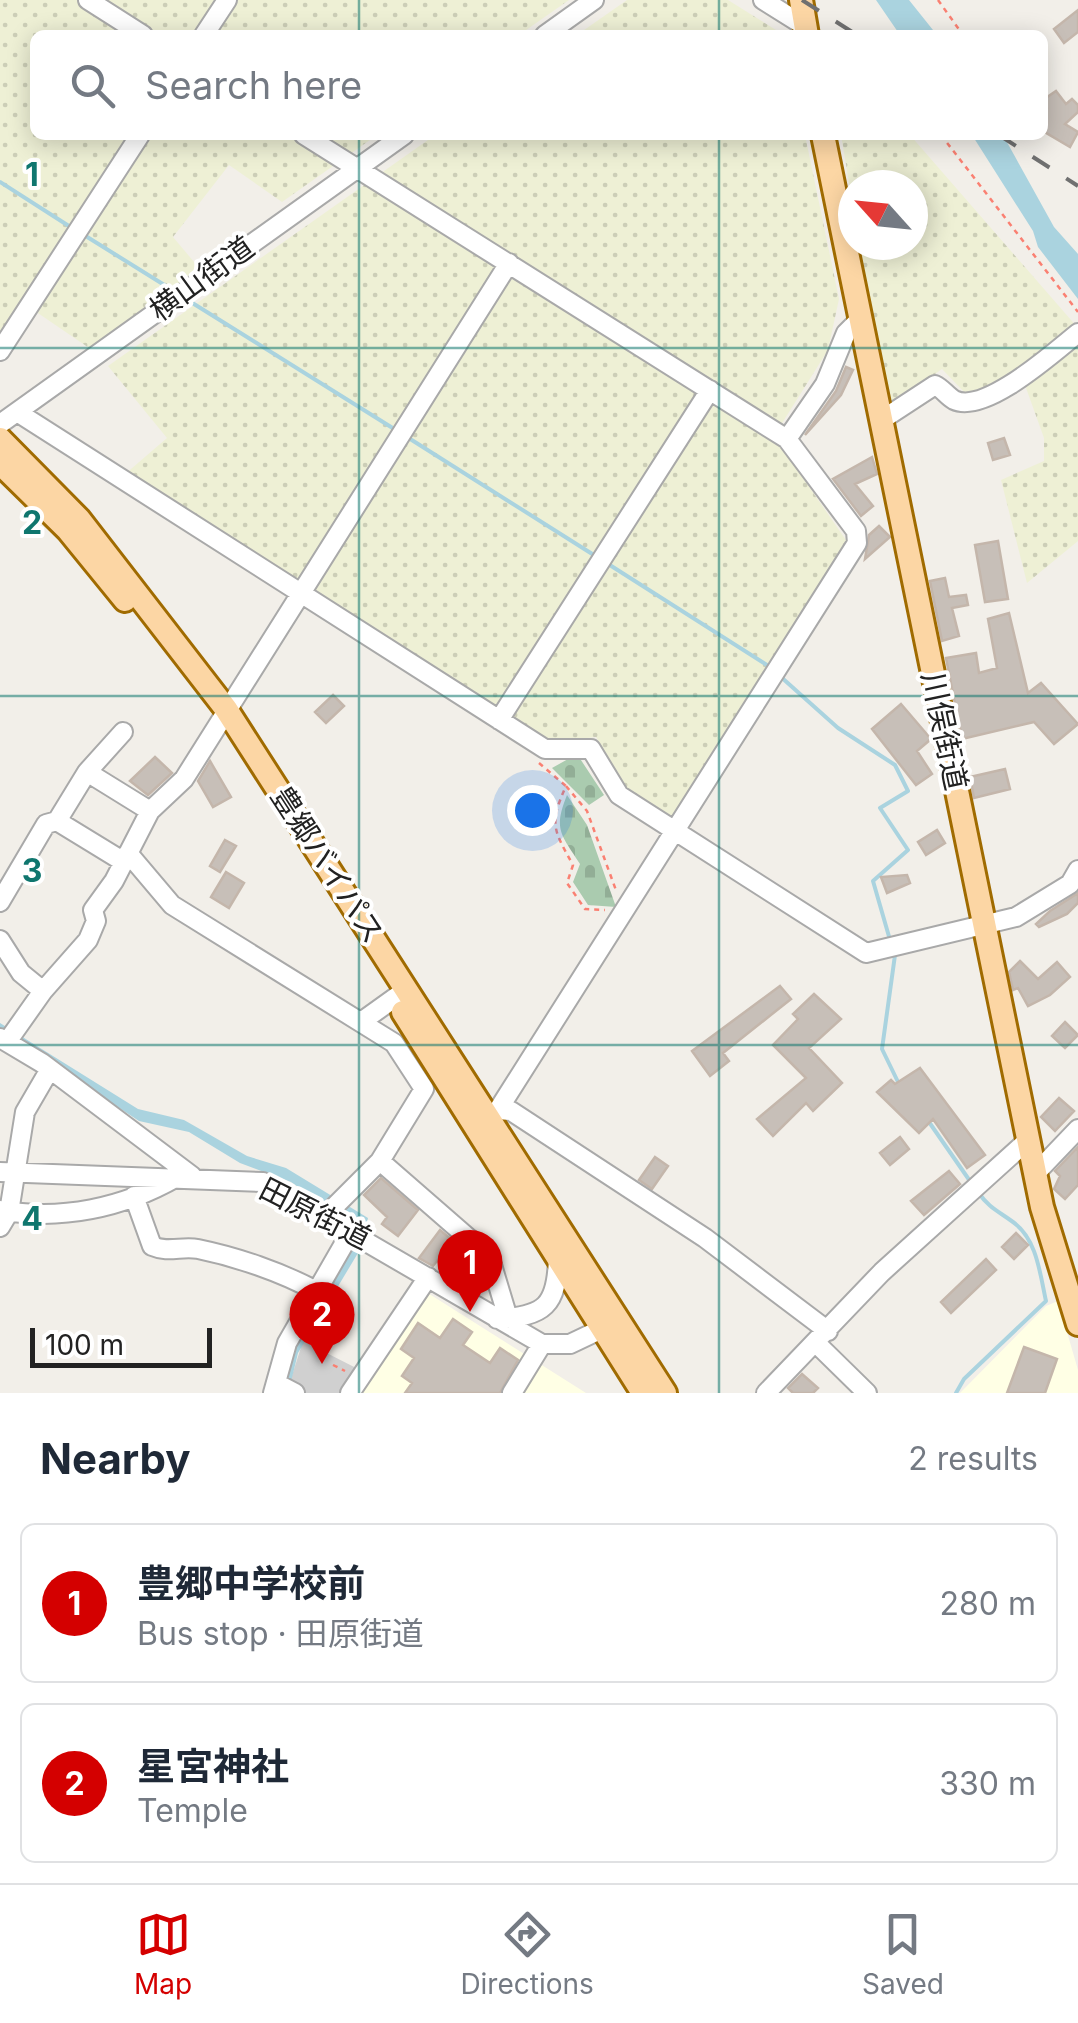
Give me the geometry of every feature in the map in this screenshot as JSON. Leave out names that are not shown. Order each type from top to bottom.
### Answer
[{"type":"main road","points":[[801,0],[807,30]]},
{"type":"main road","name":"川俣街道","points":[[825,140],[1035,1174],[1071,1279],[1078,1324]]},
{"type":"main road","name":"豊郷バイパス","points":[[0,439],[100,544],[222,716],[400,994],[486,1116],[610,1325]]},
{"type":"main road","name":"豊郷バイパス","points":[[0,463],[68,530],[222,716]]},
{"type":"main road","name":"豊郷バイパス","points":[[486,1116],[558,1257],[610,1325]]},
{"type":"main road","points":[[610,1325],[643,1393]]},
{"type":"main road","points":[[610,1325],[665,1393]]},
{"type":"street","points":[[88,0],[135,30]]},
{"type":"street","points":[[207,30],[226,0]]},
{"type":"street","points":[[552,30],[594,0]]},
{"type":"street","points":[[763,0],[806,30]]},
{"type":"street","points":[[0,351],[137,140]]},
{"type":"street","points":[[312,140],[787,439],[856,531],[856,543],[624,911],[486,1116]]},
{"type":"street","name":"横山街道","points":[[0,424],[397,140]]},
{"type":"street","points":[[186,1176],[50,1069],[4,1040],[88,940],[96,921],[93,910],[150,812],[184,778],[509,263]]},
{"type":"street","points":[[787,439],[825,384],[846,333],[859,320]]},
{"type":"street","points":[[880,421],[935,385],[954,400],[972,401],[1008,388],[1078,334]]},
{"type":"street","points":[[499,720],[710,390]]},
{"type":"street","points":[[16,412],[544,749],[592,749],[619,794],[866,953],[1016,917],[1070,884],[1078,870]]},
{"type":"street","points":[[0,902],[46,824],[57,821],[87,772],[123,732]]},
{"type":"street","points":[[87,772],[150,812]]},
{"type":"street","points":[[57,821],[126,858],[172,905],[394,1043],[424,1089],[380,1160],[326,1214]]},
{"type":"street","points":[[0,940],[21,972],[43,991]]},
{"type":"street","points":[[361,1022],[400,994]]},
{"type":"street","points":[[50,1069],[25,1112],[8,1173],[3,1216],[86,1211],[186,1176]]},
{"type":"street","points":[[486,1116],[510,1111],[705,1238],[822,1337],[867,1393]]},
{"type":"street","points":[[1035,1174],[1078,1129]]},
{"type":"street","points":[[766,1393],[882,1272],[1028,1140]]},
{"type":"street","points":[[380,1160],[481,1249],[492,1266],[502,1319],[540,1310],[552,1298],[558,1286],[558,1257]]},
{"type":"street","name":"田原街道","points":[[8,1173],[186,1176],[263,1182],[326,1214],[542,1344]]},
{"type":"street","points":[[134,1196],[152,1246],[162,1250],[196,1249],[287,1275],[316,1291]]},
{"type":"street","points":[[295,1393],[274,1388],[287,1343],[352,1230]]},
{"type":"street","points":[[350,1393],[428,1277]]},
{"type":"street","points":[[512,1393],[542,1344],[570,1344],[610,1325]]},
{"type":"path","points":[[938,0],[959,30]]},
{"type":"path","points":[[945,140],[1078,312]]},
{"type":"path","points":[[544,749],[538,762],[566,786],[588,811],[624,911],[584,909],[567,883],[573,865],[556,835],[552,816],[566,786]]},
{"type":"shaded area","points":[[0,0],[569,0],[526,30],[30,30],[30,140],[370,140],[282,202],[229,165],[173,237],[200,269],[92,350],[32,309],[0,338]]},
{"type":"shaded area","points":[[627,0],[728,0],[776,30],[584,30]]},
{"type":"shaded area","points":[[428,140],[806,140],[839,299],[828,350],[774,436],[848,543],[677,822],[628,790],[596,737],[552,742],[124,475],[167,438],[108,366]]},
{"type":"shaded area","points":[[842,140],[914,140],[1078,328],[1078,541],[1027,583],[1001,480],[1044,461],[1044,438],[1021,374],[966,394],[942,369],[887,408],[862,260],[928,260],[928,170],[847,170]]},
{"type":"shaded area","points":[[423,1290],[586,1393],[354,1393]]},
{"type":"shaded area","points":[[1058,1301],[1078,1370],[1078,1393],[960,1393],[1046,1306]]},
{"type":"shaded area","points":[[303,1341],[362,1371],[345,1393],[298,1393],[288,1388]]},
{"type":"green space","points":[[577,754],[604,795],[589,805],[552,768]]},
{"type":"green space","points":[[567,795],[587,825],[616,907],[588,905],[573,882],[580,864],[560,824]]},
{"type":"water","points":[[876,0],[909,0],[933,30],[897,30]]},
{"type":"water","points":[[975,140],[1006,140],[1054,227],[1078,254],[1078,299],[1038,247],[1033,231]]},
{"type":"water","points":[[0,1023],[138,1109],[184,1120],[247,1156],[286,1168],[368,1218],[361,1248],[298,1353],[290,1386],[281,1393],[291,1346],[354,1225],[291,1182],[240,1163],[189,1132],[139,1121],[0,1029]]},
{"type":"building","points":[[1078,10],[1078,32],[1064,43],[1054,29]]},
{"type":"building","points":[[1056,91],[1066,104],[1072,99],[1078,105],[1078,112],[1065,124],[1078,132],[1070,147],[1048,134],[1048,97]]},
{"type":"building","points":[[846,367],[853,370],[841,395],[805,435],[836,391]]},
{"type":"building","points":[[1004,438],[1010,455],[993,460],[988,443]]},
{"type":"building","points":[[872,457],[877,474],[855,484],[873,506],[861,516],[833,479]]},
{"type":"building","points":[[879,526],[890,537],[865,559],[869,535]]},
{"type":"building","points":[[998,541],[1008,599],[985,602],[975,545]]},
{"type":"building","points":[[945,578],[949,597],[966,595],[968,605],[952,608],[959,636],[942,641],[930,581]]},
{"type":"building","points":[[1009,613],[1028,693],[1041,683],[1078,724],[1054,744],[1034,722],[962,739],[946,658],[976,653],[979,673],[997,668],[988,619]]},
{"type":"building","points":[[333,695],[344,706],[326,723],[315,712]]},
{"type":"building","points":[[901,704],[931,739],[917,751],[932,774],[916,785],[872,729]]},
{"type":"building","points":[[155,757],[172,773],[148,795],[130,781]]},
{"type":"building","points":[[210,761],[231,797],[213,807],[198,781]]},
{"type":"building","points":[[1005,769],[1010,789],[974,798],[970,777]]},
{"type":"building","points":[[937,830],[945,843],[926,855],[918,842]]},
{"type":"building","points":[[225,840],[236,846],[220,872],[210,866]]},
{"type":"building","points":[[226,872],[244,883],[229,908],[211,897]]},
{"type":"building","points":[[907,875],[910,883],[887,893],[881,877]]},
{"type":"building","points":[[1078,893],[1078,903],[1067,914],[1039,927],[1036,924],[1050,911]]},
{"type":"building","points":[[1020,961],[1038,979],[1057,962],[1070,977],[1050,995],[1028,1006],[1018,988],[1013,990],[1009,972]]},
{"type":"building","points":[[780,986],[791,999],[723,1053],[729,1061],[710,1076],[692,1051]]},
{"type":"building","points":[[814,994],[841,1019],[809,1048],[842,1083],[813,1111],[806,1103],[773,1136],[757,1119],[806,1078],[773,1045],[798,1019],[793,1014]]},
{"type":"building","points":[[1065,1022],[1078,1035],[1065,1048],[1052,1036]]},
{"type":"building","points":[[920,1068],[985,1155],[967,1168],[933,1119],[919,1133],[877,1092],[891,1080],[895,1084]]},
{"type":"building","points":[[1059,1098],[1074,1111],[1055,1131],[1041,1117]]},
{"type":"building","points":[[900,1137],[909,1149],[890,1165],[880,1153]]},
{"type":"building","points":[[1078,1147],[1078,1185],[1065,1199],[1054,1189],[1060,1176],[1055,1171]]},
{"type":"building","points":[[655,1157],[668,1166],[652,1189],[639,1180]]},
{"type":"building","points":[[949,1171],[960,1184],[924,1215],[911,1201]]},
{"type":"building","points":[[381,1178],[418,1210],[398,1236],[382,1224],[387,1217],[364,1195]]},
{"type":"building","points":[[440,1230],[453,1241],[433,1266],[419,1258]]},
{"type":"building","points":[[1016,1233],[1028,1245],[1014,1259],[1002,1247]]},
{"type":"building","points":[[986,1259],[996,1270],[951,1313],[941,1302]]},
{"type":"building","points":[[453,1319],[472,1332],[463,1345],[490,1363],[500,1348],[518,1360],[500,1393],[405,1393],[412,1383],[402,1376],[414,1358],[401,1349],[418,1323],[440,1338]]},
{"type":"building","points":[[1024,1347],[1057,1359],[1045,1393],[1007,1393]]},
{"type":"building","points":[[802,1374],[818,1388],[813,1393],[793,1393],[788,1388]]},
{"type":"waterway","points":[[0,182],[72,228]]},
{"type":"waterway","points":[[84,235],[174,291]]},
{"type":"waterway","points":[[186,299],[399,432]]},
{"type":"waterway","points":[[407,437],[597,557]]},
{"type":"waterway","points":[[605,562],[770,667]]},
{"type":"waterway","points":[[781,677],[838,728],[895,765],[908,791],[880,808],[908,850],[873,881],[890,940]]},
{"type":"waterway","points":[[895,955],[882,1049],[899,1084]]},
{"type":"waterway","points":[[929,1122],[972,1184]]},
{"type":"waterway","points":[[956,1393],[964,1379],[1046,1301],[1027,1238],[978,1192]]},
{"type":"railway","points":[[802,0],[849,30]]},
{"type":"railway","points":[[1007,140],[1078,186]]},
{"type":"place","name":"豊郷中学校前","points":[[470,1312]]},
{"type":"place","name":"星宮神社","points":[[322,1364]]}]
